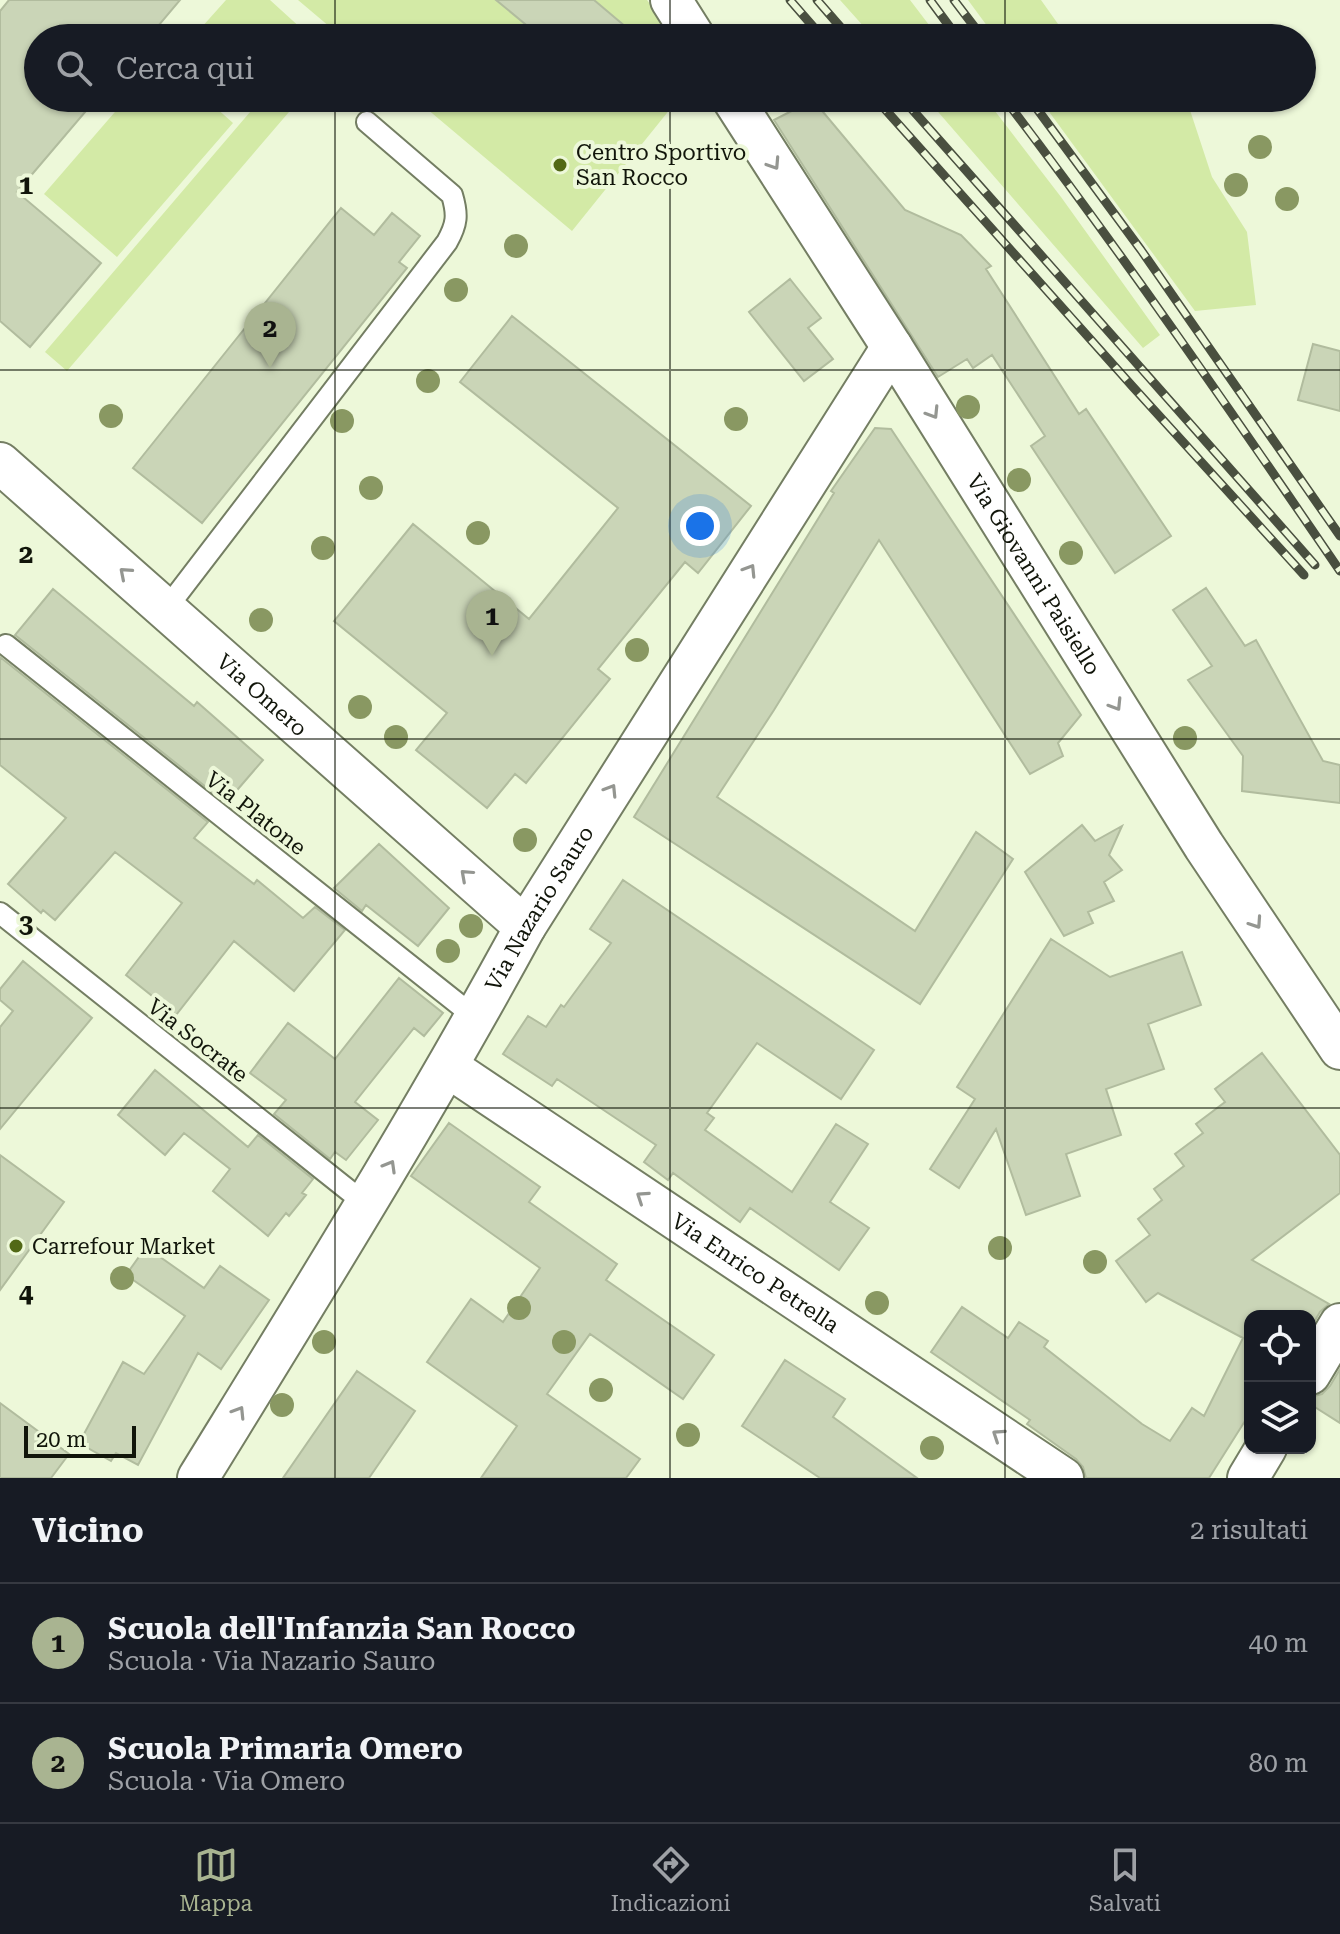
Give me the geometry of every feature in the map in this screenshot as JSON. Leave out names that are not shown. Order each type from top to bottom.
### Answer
[{"type":"street","points":[[671,0],[686,24]]},
{"type":"street","name":"Via Giovanni Paisiello","points":[[741,112],[1204,846],[1340,1049]]},
{"type":"street","name":"Via Nazario Sauro","points":[[198,1478],[367,1205],[525,927],[892,347]]},
{"type":"street","name":"Via Omero","points":[[0,463],[525,927]]},
{"type":"street","name":"Via Enrico Petrella","points":[[448,1067],[1063,1478]]},
{"type":"street","points":[[1316,1364],[1340,1324]]},
{"type":"street","points":[[1248,1478],[1262,1454]]},
{"type":"lane","points":[[166,609],[455,229],[456,211],[452,195],[367,122]]},
{"type":"lane","name":"Via Platone","points":[[6,645],[476,1018]]},
{"type":"lane","name":"Via Socrate","points":[[0,913],[367,1205]]},
{"type":"green space","points":[[226,0],[270,0],[296,24],[205,24]]},
{"type":"green space","points":[[298,0],[647,0],[665,24],[326,24]]},
{"type":"green space","points":[[840,0],[910,0],[928,24],[861,24]]},
{"type":"green space","points":[[968,0],[1041,0],[1058,24],[986,24]]},
{"type":"green space","points":[[115,112],[221,112],[233,123],[117,257],[44,194]]},
{"type":"green space","points":[[250,112],[289,112],[67,371],[45,352]]},
{"type":"green space","name":"Centro Sportivo San Rocco","points":[[431,112],[668,112],[572,231]]},
{"type":"green space","points":[[938,112],[996,112],[1160,335],[1143,348]]},
{"type":"green space","points":[[1049,112],[1191,112],[1212,177],[1247,232],[1256,305],[1195,311]]},
{"type":"building","points":[[9,0],[180,0],[160,24],[24,24],[24,112],[85,112],[17,192],[101,263],[30,347],[0,321],[0,11]]},
{"type":"building","points":[[496,0],[594,0],[622,24],[525,24]]},
{"type":"building","points":[[790,112],[823,112],[905,210],[961,235],[991,266],[986,269],[1079,414],[1086,409],[1171,536],[1115,573],[1031,446],[1045,436],[992,355],[973,368],[967,359],[938,377],[774,120]]},
{"type":"building","points":[[341,208],[374,235],[392,213],[420,236],[399,262],[407,268],[202,523],[133,468]]},
{"type":"building","points":[[790,279],[821,318],[808,328],[833,359],[804,381],[749,312]]},
{"type":"building","points":[[512,316],[751,506],[698,573],[685,562],[598,669],[610,679],[526,783],[515,774],[487,808],[416,750],[447,713],[334,621],[413,524],[529,619],[618,508],[460,382]]},
{"type":"building","points":[[1313,344],[1340,351],[1340,411],[1298,400]]},
{"type":"building","points":[[875,428],[891,429],[1081,715],[1058,743],[1063,756],[1030,774],[879,540],[717,797],[915,931],[976,832],[1013,859],[920,1004],[634,817],[834,493],[831,491]]},
{"type":"building","points":[[1206,588],[1245,646],[1256,640],[1323,761],[1340,765],[1340,803],[1242,791],[1243,756],[1188,680],[1212,666],[1173,610]]},
{"type":"building","points":[[53,589],[194,706],[197,702],[263,760],[226,803],[15,635]]},
{"type":"building","points":[[0,657],[208,822],[194,838],[254,884],[257,880],[303,918],[315,907],[345,930],[294,991],[234,941],[176,1015],[126,975],[182,903],[115,852],[55,920],[43,910],[41,913],[8,884],[66,818],[0,765]]},
{"type":"building","points":[[1082,825],[1095,841],[1122,826],[1109,855],[1122,870],[1104,882],[1114,901],[1088,912],[1093,923],[1064,936],[1025,872]]},
{"type":"building","points":[[379,844],[449,908],[418,946],[366,905],[362,911],[334,888]]},
{"type":"building","points":[[623,880],[874,1050],[841,1099],[757,1043],[707,1113],[714,1118],[705,1130],[792,1192],[836,1124],[868,1144],[830,1202],[869,1228],[839,1270],[750,1208],[740,1222],[673,1173],[668,1180],[644,1162],[656,1145],[557,1079],[552,1086],[503,1054],[528,1016],[546,1027],[611,943],[590,929]]},
{"type":"building","points":[[1051,939],[1110,977],[1182,952],[1201,1005],[1148,1024],[1164,1069],[1106,1089],[1121,1135],[1066,1154],[1080,1196],[1026,1215],[996,1129],[959,1188],[930,1169],[975,1099],[957,1087]]},
{"type":"building","points":[[23,961],[92,1018],[0,1129],[0,1027],[13,1011],[0,1000],[0,989]]},
{"type":"building","points":[[399,978],[443,1013],[424,1036],[414,1028],[355,1102],[378,1120],[346,1160],[335,1152],[330,1159],[274,1114],[286,1100],[250,1073],[288,1023],[335,1059]]},
{"type":"building","points":[[1262,1053],[1340,1155],[1340,1193],[1252,1260],[1329,1304],[1316,1319],[1316,1310],[1244,1310],[1244,1423],[1209,1478],[1086,1478],[1083,1467],[1076,1459],[1027,1424],[1030,1420],[931,1352],[962,1307],[1008,1338],[1019,1322],[1048,1341],[1044,1347],[1142,1424],[1170,1441],[1192,1408],[1204,1416],[1243,1338],[1158,1293],[1146,1302],[1116,1261],[1150,1235],[1138,1219],[1162,1200],[1154,1189],[1184,1166],[1175,1154],[1203,1133],[1196,1124],[1225,1102],[1215,1089]]},
{"type":"building","points":[[155,1070],[248,1147],[258,1135],[313,1179],[302,1193],[306,1195],[289,1216],[286,1213],[268,1236],[213,1191],[230,1169],[184,1133],[165,1155],[118,1115]]},
{"type":"building","points":[[449,1123],[540,1187],[529,1202],[617,1264],[606,1280],[714,1355],[683,1399],[590,1334],[547,1394],[640,1459],[626,1478],[481,1478],[517,1426],[427,1362],[471,1299],[503,1322],[540,1268],[411,1176]]},
{"type":"building","name":"Carrefour Market","points":[[0,1155],[64,1202],[0,1290]]},
{"type":"building","points":[[146,1247],[204,1288],[220,1266],[269,1300],[221,1369],[198,1353],[138,1465],[116,1453],[111,1461],[79,1443],[123,1362],[144,1374],[185,1316],[126,1275]]},
{"type":"building","points":[[785,1360],[845,1399],[833,1417],[917,1478],[820,1478],[742,1426]]},
{"type":"building","points":[[1340,1369],[1340,1423],[1316,1408],[1316,1396],[1330,1386]]},
{"type":"building","points":[[357,1371],[415,1411],[369,1478],[283,1478]]},
{"type":"building","points":[[0,1403],[69,1454],[51,1478],[0,1478]]},
{"type":"railway","points":[[790,0],[811,24]]},
{"type":"railway","points":[[817,0],[838,24]]},
{"type":"railway","points":[[930,0],[948,24]]},
{"type":"railway","points":[[954,0],[972,24]]},
{"type":"railway","points":[[887,112],[1304,575]]},
{"type":"railway","points":[[914,112],[1315,565]]},
{"type":"railway","points":[[1014,112],[1175,332],[1340,571]]},
{"type":"railway","points":[[1039,112],[1141,250],[1340,536]]},
{"type":"place","name":"Centro Sportivo San Rocco","points":[[560,165]]},
{"type":"place","name":"Scuola Primaria Omero","points":[[270,368]]},
{"type":"place","name":"Scuola dell'Infanzia San Rocco","points":[[492,656]]},
{"type":"place","name":"Carrefour Market","points":[[16,1246]]}]
